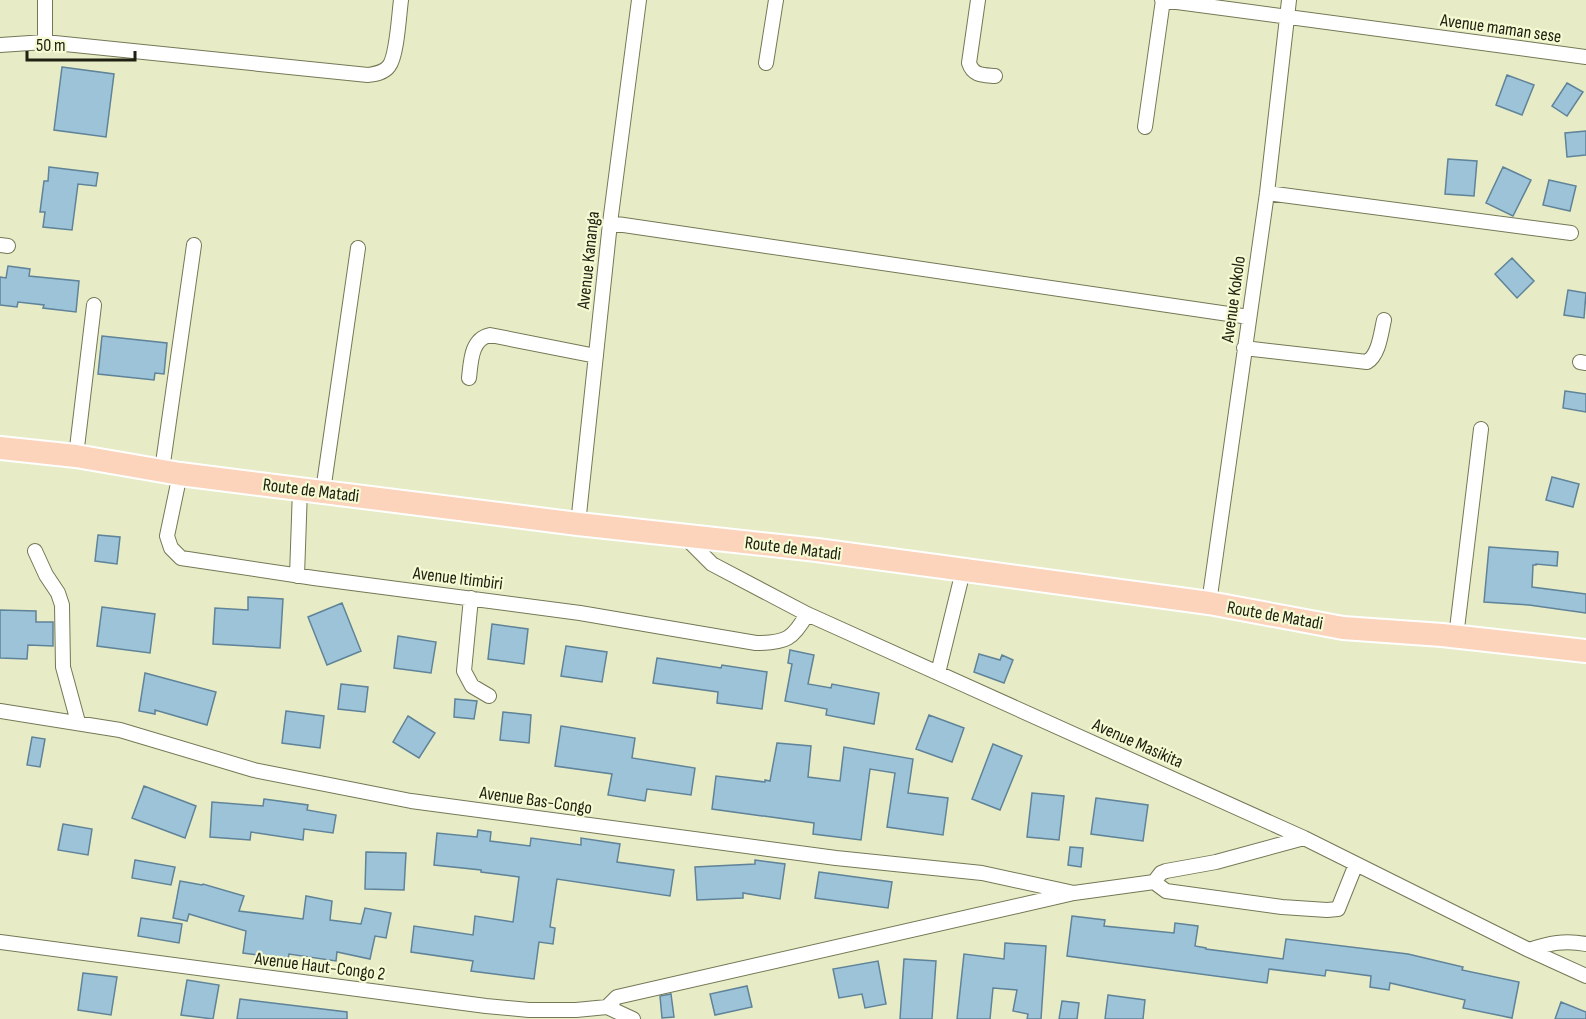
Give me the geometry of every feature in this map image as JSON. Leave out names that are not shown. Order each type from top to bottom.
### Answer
[{"type":"main road","name":"Route de Matadi","points":[[0,447],[76,456],[171,472],[578,524],[817,550],[1209,603],[1343,628],[1586,651]]},
{"type":"street","points":[[45,0],[45,42]]},
{"type":"street","points":[[0,45],[45,42],[368,75],[388,68],[393,58],[401,0]]},
{"type":"street","name":"Avenue Kananga","points":[[578,524],[610,224],[639,0]]},
{"type":"street","points":[[766,63],[776,0]]},
{"type":"street","points":[[978,0],[969,63],[977,74],[994,76]]},
{"type":"street","points":[[1145,127],[1162,0]]},
{"type":"street","name":"Avenue maman sese","points":[[1162,0],[1586,57]]},
{"type":"street","name":"Avenue Kokolo","points":[[1209,603],[1267,193],[1289,0]]},
{"type":"street","points":[[1267,193],[1571,233]]},
{"type":"street","points":[[610,224],[1249,317]]},
{"type":"street","name":"Avenue Itimbiri","points":[[194,245],[171,472],[167,536],[171,548],[182,558],[297,576],[580,613],[756,643],[771,643],[786,639],[797,632],[807,614]]},
{"type":"street","points":[[297,576],[311,490],[358,248]]},
{"type":"street","points":[[76,456],[94,304]]},
{"type":"street","points":[[1244,348],[1366,362],[1371,360],[1375,352],[1384,320]]},
{"type":"street","points":[[469,378],[475,344],[481,336],[490,334],[596,356]]},
{"type":"street","points":[[1456,637],[1481,429]]},
{"type":"street","name":"Avenue Masikita","points":[[683,534],[712,564],[807,614],[1304,838],[1586,976]]},
{"type":"street","points":[[34,551],[58,593],[62,605],[63,668],[78,722]]},
{"type":"street","points":[[938,673],[963,571]]},
{"type":"street","points":[[471,598],[464,670],[471,686],[489,696]]},
{"type":"street","name":"Avenue Bas-Congo","points":[[0,711],[120,730],[254,770],[411,801],[836,858],[982,873],[1074,893]]},
{"type":"street","points":[[633,1019],[607,1007],[617,997],[1074,893],[1154,882],[1161,873],[1166,871],[1216,862],[1304,838]]},
{"type":"street","points":[[1154,882],[1166,891],[1282,907],[1327,910],[1338,909],[1356,864]]},
{"type":"street","name":"Avenue Haut-Congo 2","points":[[0,942],[486,1006],[529,1010],[576,1010],[607,1007]]},
{"type":"street","points":[[1529,950],[1558,942],[1586,944]]},
{"type":"building","points":[[62,67],[114,74],[106,137],[54,130]]},
{"type":"building","points":[[1507,75],[1534,85],[1522,115],[1496,105]]},
{"type":"building","points":[[1567,83],[1583,92],[1567,116],[1552,106]]},
{"type":"building","points":[[1586,131],[1586,155],[1567,157],[1565,133]]},
{"type":"building","points":[[1448,159],[1477,161],[1474,196],[1445,194]]},
{"type":"building","points":[[49,167],[98,173],[96,186],[78,184],[72,230],[43,227],[45,212],[40,212],[44,181],[48,181]]},
{"type":"building","points":[[1503,167],[1531,180],[1513,216],[1486,203]]},
{"type":"building","points":[[1549,180],[1576,186],[1570,211],[1543,205]]},
{"type":"building","points":[[1512,258],[1534,281],[1517,298],[1495,274]]},
{"type":"building","points":[[8,266],[30,269],[29,276],[79,281],[76,312],[18,302],[17,307],[0,305],[0,277],[6,278]]},
{"type":"building","points":[[1568,290],[1586,293],[1584,318],[1564,315]]},
{"type":"building","points":[[102,336],[167,343],[164,374],[155,373],[154,380],[98,374]]},
{"type":"building","points":[[1565,391],[1586,394],[1586,412],[1563,408]]},
{"type":"building","points":[[1552,477],[1579,484],[1573,507],[1546,500]]},
{"type":"building","points":[[98,535],[120,537],[117,564],[95,561]]},
{"type":"building","points":[[1489,547],[1558,552],[1557,566],[1533,565],[1532,587],[1586,594],[1586,613],[1529,605],[1484,602]]},
{"type":"building","points":[[248,597],[283,599],[280,648],[213,644],[215,608],[248,610]]},
{"type":"building","points":[[342,603],[361,651],[327,665],[308,617]]},
{"type":"building","points":[[102,607],[155,614],[150,653],[97,646]]},
{"type":"building","points":[[0,610],[36,611],[36,622],[53,622],[53,646],[28,645],[27,659],[0,658]]},
{"type":"building","points":[[492,624],[528,629],[524,664],[488,659]]},
{"type":"building","points":[[398,636],[436,642],[431,673],[394,668]]},
{"type":"building","points":[[566,646],[607,652],[602,682],[561,676]]},
{"type":"building","points":[[790,650],[814,655],[808,684],[831,688],[832,684],[879,693],[874,724],[826,715],[827,709],[785,701],[792,664],[788,663]]},
{"type":"building","points":[[979,654],[1000,660],[1002,655],[1013,660],[1004,683],[974,672]]},
{"type":"building","points":[[657,658],[721,668],[722,665],[767,672],[762,709],[717,703],[718,692],[653,683]]},
{"type":"building","points":[[145,673],[216,692],[207,725],[155,710],[155,714],[139,711]]},
{"type":"building","points":[[341,684],[368,687],[365,712],[338,709]]},
{"type":"building","points":[[455,699],[477,701],[474,719],[454,717]]},
{"type":"building","points":[[286,711],[324,716],[320,748],[282,743]]},
{"type":"building","points":[[503,712],[531,715],[529,743],[500,740]]},
{"type":"building","points":[[929,715],[964,728],[952,762],[916,749]]},
{"type":"building","points":[[408,716],[435,733],[419,758],[393,742]]},
{"type":"building","points":[[561,726],[635,738],[632,758],[695,768],[691,795],[647,789],[645,801],[608,795],[612,774],[555,766]]},
{"type":"building","points":[[32,737],[45,739],[40,767],[27,765]]},
{"type":"building","points":[[777,743],[811,746],[808,777],[840,781],[844,747],[913,759],[908,793],[948,798],[943,835],[887,827],[895,773],[870,769],[861,840],[813,834],[814,823],[712,809],[716,776],[770,781]]},
{"type":"building","points":[[993,744],[1022,756],[1000,810],[972,799]]},
{"type":"building","points":[[144,786],[196,806],[185,838],[132,818]]},
{"type":"building","points":[[1032,793],[1064,796],[1059,840],[1027,837]]},
{"type":"building","points":[[1096,798],[1148,805],[1143,841],[1091,834]]},
{"type":"building","points":[[264,799],[308,805],[307,810],[336,815],[333,833],[304,829],[303,840],[251,832],[250,840],[210,837],[212,802],[263,806]]},
{"type":"building","points":[[63,824],[92,829],[88,855],[58,850]]},
{"type":"building","points":[[478,830],[491,832],[490,841],[530,846],[531,838],[581,845],[581,838],[620,844],[617,862],[674,870],[670,896],[557,879],[550,927],[555,928],[553,944],[539,942],[534,979],[471,971],[473,961],[411,952],[414,926],[473,935],[475,916],[513,922],[519,877],[434,865],[437,833],[477,837]]},
{"type":"building","points":[[1070,847],[1083,848],[1081,867],[1068,865]]},
{"type":"building","points":[[366,852],[406,853],[404,890],[365,889]]},
{"type":"building","points":[[135,860],[175,867],[171,885],[132,878]]},
{"type":"building","points":[[755,860],[785,864],[780,899],[743,893],[743,898],[697,900],[695,867],[755,864]]},
{"type":"building","points":[[819,872],[892,882],[888,908],[815,898]]},
{"type":"building","points":[[180,881],[203,884],[244,896],[239,911],[303,919],[306,896],[332,901],[330,920],[361,924],[365,908],[391,913],[386,938],[375,936],[370,959],[337,952],[336,961],[289,954],[288,959],[243,953],[246,931],[189,914],[187,921],[173,918]]},
{"type":"building","points":[[1072,916],[1105,920],[1104,926],[1174,933],[1175,923],[1198,926],[1195,946],[1206,949],[1283,959],[1286,939],[1408,954],[1463,967],[1462,970],[1519,982],[1512,1018],[1463,1008],[1465,1000],[1390,983],[1389,990],[1370,987],[1371,976],[1326,970],[1325,976],[1269,969],[1267,983],[1067,956]]},
{"type":"building","points":[[141,918],[182,924],[179,943],[138,936]]},
{"type":"building","points":[[1005,943],[1046,946],[1041,1019],[1027,1019],[1028,1014],[1013,1011],[1017,990],[993,988],[990,1019],[957,1019],[964,954],[1004,959]]},
{"type":"building","points":[[904,959],[936,961],[932,1019],[900,1019]]},
{"type":"building","points":[[878,961],[886,1004],[865,1008],[862,994],[839,998],[833,969]]},
{"type":"building","points":[[83,973],[117,977],[111,1015],[78,1010]]},
{"type":"building","points":[[187,980],[219,985],[213,1019],[181,1015]]},
{"type":"building","points":[[747,986],[752,1007],[715,1015],[710,994]]},
{"type":"building","points":[[671,994],[674,1017],[662,1018],[660,996]]},
{"type":"building","points":[[1108,995],[1145,1000],[1143,1019],[1105,1019]]},
{"type":"building","points":[[240,999],[347,1012],[347,1019],[237,1019]]},
{"type":"building","points":[[1062,1001],[1079,1003],[1077,1019],[1059,1019]]},
{"type":"building","points":[[1561,1002],[1586,1012],[1586,1019],[1555,1019]]}]
